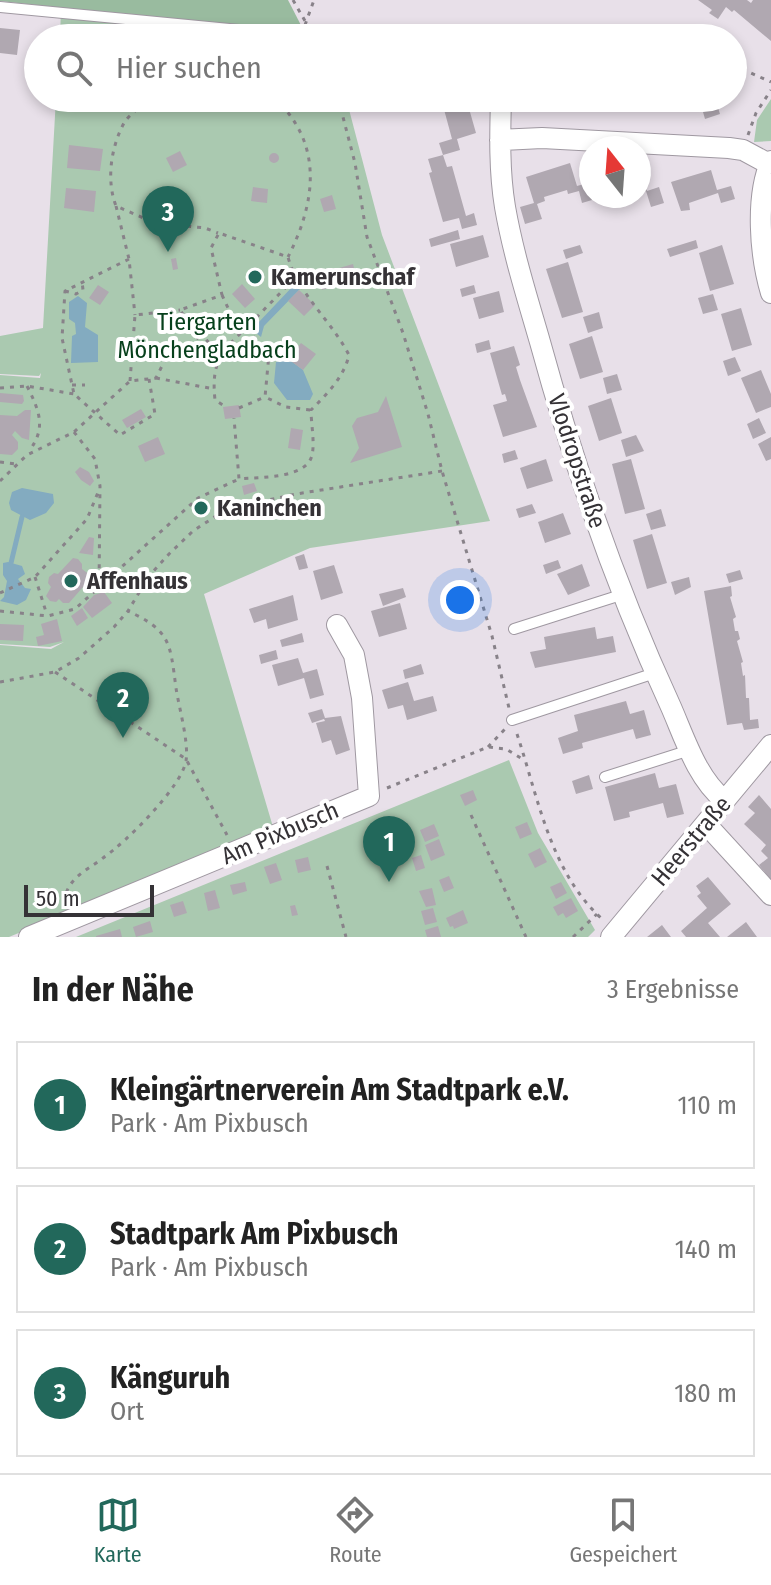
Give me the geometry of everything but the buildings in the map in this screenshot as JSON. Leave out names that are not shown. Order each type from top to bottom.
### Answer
[{"type":"street","name":"Vlodropstraße","points":[[501,112],[505,204],[512,244],[570,445],[655,673],[690,750],[712,790],[724,800]]},
{"type":"street","points":[[500,140],[542,138],[743,150],[770,162],[762,213],[762,250],[771,293]]},
{"type":"street","name":"Am Pixbusch","points":[[29,937],[369,796],[364,723],[354,655],[337,625]]},
{"type":"street","name":"Heerstraße","points":[[611,937],[771,745]]},
{"type":"street","points":[[706,824],[771,895]]},
{"type":"lane","points":[[0,7],[177,24]]},
{"type":"lane","points":[[514,629],[624,594]]},
{"type":"lane","points":[[512,720],[655,673]]},
{"type":"lane","points":[[605,777],[690,750]]},
{"type":"path","points":[[293,0],[306,22]]},
{"type":"path","points":[[306,22],[314,0]]},
{"type":"path","points":[[747,71],[771,82]]},
{"type":"path","points":[[743,150],[756,113],[771,90]]},
{"type":"path","points":[[130,381],[135,315],[129,259],[110,180],[116,142],[125,121],[136,112]]},
{"type":"path","points":[[0,611],[48,616],[75,609],[198,498],[239,479],[289,474],[307,466],[313,454],[311,410],[330,391],[347,365],[349,355],[326,316],[294,279],[288,257],[299,235],[312,177],[309,150],[289,112]]},
{"type":"path","points":[[0,682],[55,672],[79,658],[128,611],[149,576],[169,554],[193,531],[216,516],[241,506],[296,494],[442,471],[403,333],[367,237],[355,163],[342,112]]},
{"type":"path","points":[[116,206],[155,223],[205,228],[288,257]]},
{"type":"path","points":[[219,233],[211,248],[222,295],[234,321],[246,328],[269,354],[265,397]]},
{"type":"path","points":[[65,291],[129,259]]},
{"type":"path","points":[[226,407],[215,400],[219,354],[294,279]]},
{"type":"path","points":[[65,291],[76,294],[83,290],[82,280]]},
{"type":"path","points":[[65,291],[62,338],[74,394]]},
{"type":"path","points":[[135,315],[180,310],[222,295]]},
{"type":"path","points":[[180,310],[199,337]]},
{"type":"path","points":[[156,378],[166,358],[202,335],[219,354]]},
{"type":"path","points":[[27,455],[74,432],[130,381],[156,378],[214,389]]},
{"type":"path","points":[[0,388],[27,386],[74,394],[120,435],[155,414],[149,379]]},
{"type":"path","points":[[72,385],[85,385]]},
{"type":"path","points":[[0,480],[38,440],[40,412],[27,386]]},
{"type":"path","points":[[239,408],[265,397],[286,407],[311,410]]},
{"type":"path","points":[[234,418],[239,479]]},
{"type":"path","points":[[74,432],[95,459],[100,486],[99,588]]},
{"type":"path","points":[[0,462],[17,464]]},
{"type":"path","points":[[0,593],[35,577],[87,519],[100,486]]},
{"type":"path","points":[[35,577],[48,616]]},
{"type":"path","points":[[128,611],[155,623],[170,646],[186,759],[214,814],[239,850]]},
{"type":"path","points":[[55,672],[186,759]]},
{"type":"path","points":[[369,796],[488,747],[512,720]]},
{"type":"path","points":[[488,747],[506,749],[526,761]]},
{"type":"path","points":[[66,922],[64,899],[68,886],[135,831],[181,778],[186,759]]},
{"type":"path","points":[[471,815],[526,937]]},
{"type":"path","points":[[327,866],[346,936],[338,937]]},
{"type":"path","points":[[573,937],[597,914]]},
{"type":"green space","points":[[288,0],[300,24],[207,24],[0,1]]},
{"type":"green space","points":[[61,8],[206,24],[60,24]]},
{"type":"green space","points":[[771,99],[771,141],[754,142],[757,120]]},
{"type":"green space","name":"Tiergarten Mönchengladbach","points":[[55,112],[350,112],[382,235],[490,521],[310,548],[204,594],[273,827],[9,937],[0,937],[0,645],[51,649],[64,642],[50,647],[0,644],[0,375],[40,378],[41,373],[39,376],[0,374],[0,336],[43,328]]},
{"type":"green space","points":[[509,760],[538,833],[595,930],[588,937],[76,937]]},
{"type":"water","points":[[294,285],[301,288],[264,326],[261,337],[256,333],[257,324]]},
{"type":"water","points":[[78,296],[87,303],[85,327],[98,335],[98,362],[71,363],[72,336],[76,334],[75,323],[69,319],[69,302]]},
{"type":"water","points":[[287,358],[303,370],[313,394],[310,400],[287,400],[274,383],[276,362]]},
{"type":"water","points":[[22,488],[53,494],[54,503],[46,513],[30,520],[11,510],[9,503],[12,492]]},
{"type":"water","points":[[3,563],[22,566],[25,574],[18,579],[25,588],[31,589],[26,600],[17,605],[0,601],[4,597],[7,581],[3,575]]},
{"type":"waterway","points":[[11,563],[22,517]]},
{"type":"place","name":"Känguruh","points":[[168,252]]},
{"type":"place","name":"Kamerunschaf","points":[[255,277]]},
{"type":"place","name":"Kaninchen","points":[[201,508]]},
{"type":"place","name":"Affenhaus","points":[[71,581]]},
{"type":"place","name":"Stadtpark Am Pixbusch","points":[[123,738]]},
{"type":"place","name":"Kleingärtnerverein Am Stadtpark e.V.","points":[[389,882]]}]
